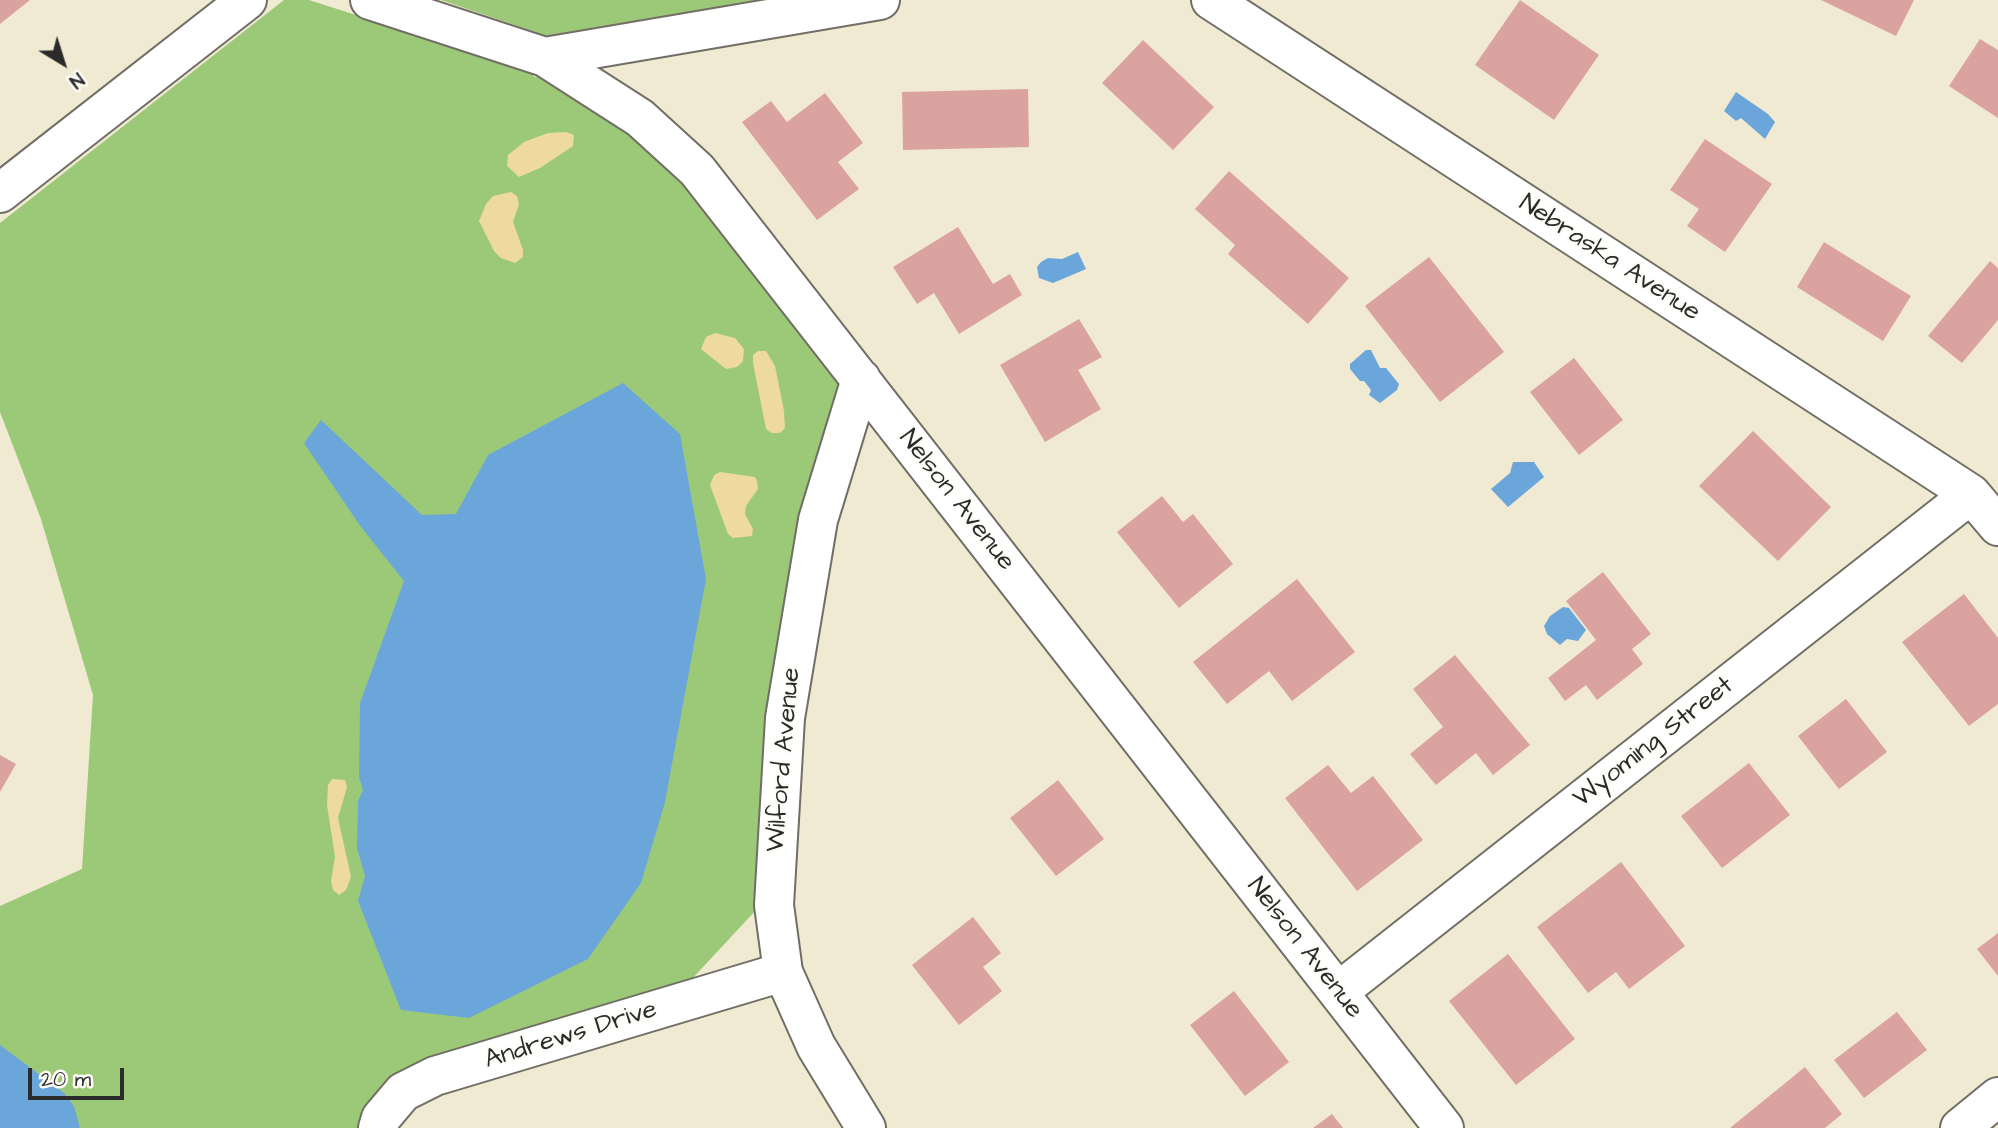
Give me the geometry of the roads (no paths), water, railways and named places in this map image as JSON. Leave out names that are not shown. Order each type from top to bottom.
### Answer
[{"type":"street","name":"Nelson Avenue","points":[[370,0],[545,57],[640,118],[697,170],[1444,1128]]},
{"type":"street","points":[[545,57],[880,0]]},
{"type":"street","name":"Nebraska Avenue","points":[[1211,0],[1971,494],[1998,526]]},
{"type":"street","points":[[0,193],[236,3]]},
{"type":"street","name":"Wilford Avenue","points":[[862,379],[818,520],[785,718],[774,905],[783,972],[816,1046],[866,1128]]},
{"type":"street","name":"Wyoming Street","points":[[1338,992],[1971,494]]},
{"type":"street","name":"Andrews Drive","points":[[378,1128],[381,1118],[403,1092],[435,1076],[783,972]]},
{"type":"street","points":[[1959,1128],[1998,1097]]},
{"type":"water","points":[[1736,92],[1775,122],[1765,139],[1741,118],[1736,121],[1724,111]]},
{"type":"water","points":[[1078,252],[1086,269],[1053,283],[1039,278],[1037,267],[1041,262],[1048,258],[1062,259]]},
{"type":"water","points":[[1366,350],[1371,350],[1380,368],[1386,368],[1399,384],[1397,390],[1380,403],[1369,395],[1371,390],[1350,369],[1350,364]]},
{"type":"water","points":[[623,383],[680,434],[706,579],[665,802],[641,883],[588,959],[469,1018],[401,1010],[358,901],[365,876],[357,848],[358,801],[363,790],[359,777],[360,703],[404,581],[361,527],[304,443],[321,420],[422,515],[456,514],[488,455]]},
{"type":"water","points":[[1513,462],[1534,462],[1544,477],[1508,507],[1491,489],[1510,473]]},
{"type":"water","points":[[1563,607],[1569,608],[1586,630],[1578,641],[1567,639],[1560,645],[1547,634],[1544,626],[1550,616]]},
{"type":"water","points":[[0,1045],[64,1093],[74,1106],[80,1128],[0,1128]]}]
